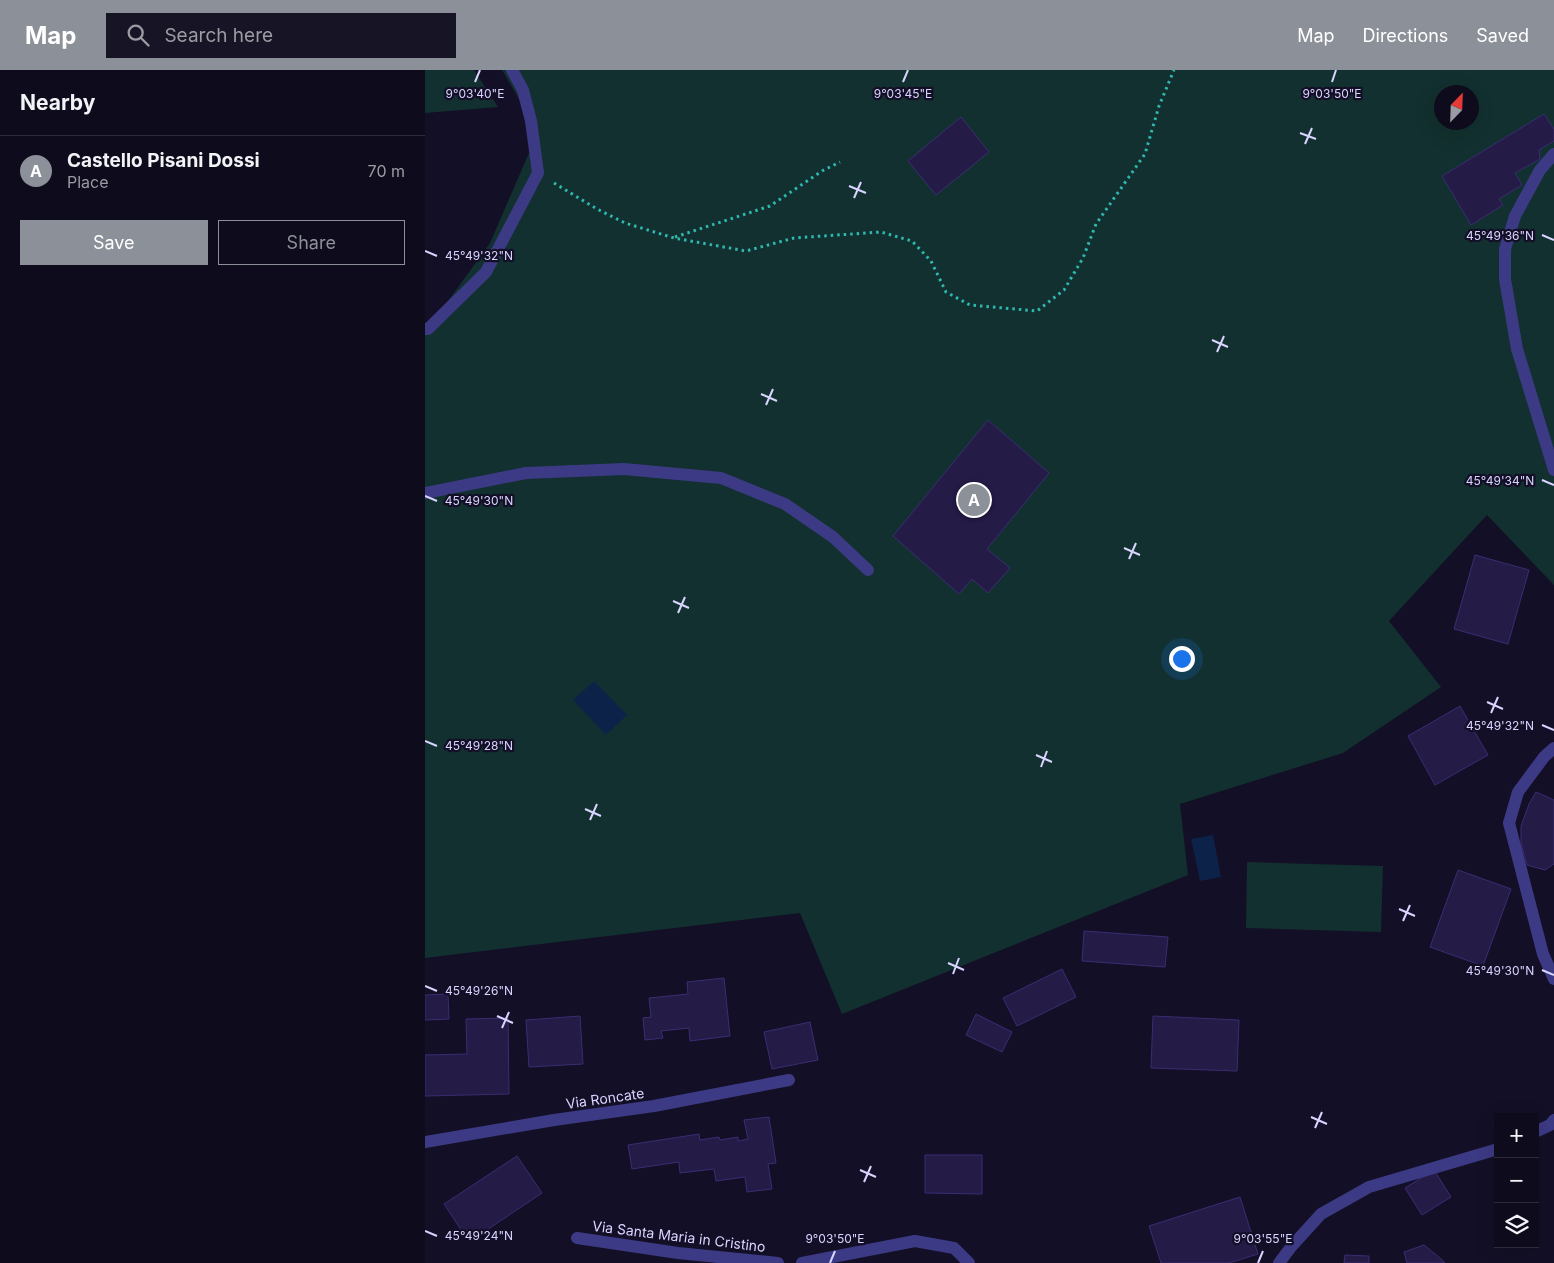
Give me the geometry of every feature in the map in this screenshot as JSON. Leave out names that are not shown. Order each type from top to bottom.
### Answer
[{"type":"street","points":[[425,329],[428,329],[486,272],[538,173],[529,113],[523,90],[512,70]]},
{"type":"street","points":[[1554,154],[1540,170],[1515,216],[1505,249],[1505,279],[1517,349],[1554,470]]},
{"type":"street","points":[[425,493],[536,473],[624,469],[721,478],[785,504],[833,537],[868,570]]},
{"type":"street","points":[[1554,748],[1544,757],[1518,792],[1509,823],[1543,954],[1554,979]]},
{"type":"street","name":"Via Roncate","points":[[425,1142],[554,1120],[654,1106],[789,1080]]},
{"type":"street","points":[[1539,1130],[1550,1125],[1554,1120]]},
{"type":"street","points":[[1279,1263],[1321,1214],[1369,1187],[1494,1149]]},
{"type":"street","name":"Via Santa Maria in Cristino","points":[[577,1238],[678,1253],[778,1263]]},
{"type":"street","points":[[802,1263],[915,1241],[954,1248],[969,1263]]},
{"type":"path","points":[[538,173],[597,210],[625,223],[674,238],[746,251],[793,238],[881,232],[912,241],[931,261],[946,292],[970,305],[1037,311],[1064,290],[1083,258],[1096,224],[1145,154],[1159,106],[1174,70]]},
{"type":"path","points":[[674,238],[770,206],[822,171],[840,162]]},
{"type":"green space","points":[[425,70],[474,70],[498,107],[425,113]]},
{"type":"green space","points":[[502,70],[1554,70],[1554,585],[1487,515],[1389,621],[1441,687],[1343,753],[1180,804],[1188,875],[842,1014],[800,913],[425,958],[425,333],[490,243],[538,132]]},
{"type":"green space","points":[[1247,862],[1383,866],[1381,932],[1246,928]]},
{"type":"water","points":[[594,681],[627,715],[606,735],[573,700]]},
{"type":"water","points":[[1213,835],[1221,877],[1200,881],[1191,839]]},
{"type":"building","points":[[1544,114],[1554,129],[1554,141],[1539,150],[1540,159],[1515,173],[1522,185],[1499,199],[1503,205],[1471,225],[1442,176]]},
{"type":"building","points":[[961,117],[989,152],[936,195],[908,161]]},
{"type":"building","points":[[988,420],[1049,473],[987,549],[1010,568],[988,593],[972,579],[959,594],[893,536]]},
{"type":"building","points":[[1475,555],[1529,570],[1508,644],[1454,629]]},
{"type":"building","points":[[1460,706],[1488,755],[1435,785],[1408,736]]},
{"type":"building","points":[[1536,792],[1554,800],[1554,864],[1545,870],[1527,865],[1521,843],[1521,826],[1529,804]]},
{"type":"building","points":[[1458,870],[1511,889],[1483,966],[1430,947]]},
{"type":"building","points":[[1084,931],[1168,937],[1165,967],[1082,961]]},
{"type":"building","points":[[1062,969],[1076,997],[1017,1026],[1003,998]]},
{"type":"building","points":[[724,978],[730,1036],[690,1041],[689,1028],[661,1031],[663,1038],[645,1040],[643,1018],[651,1017],[649,998],[688,994],[687,982]]},
{"type":"building","points":[[448,994],[449,1019],[425,1020],[425,995]]},
{"type":"building","points":[[976,1014],[1012,1032],[1002,1052],[966,1035]]},
{"type":"building","points":[[580,1016],[583,1064],[529,1067],[526,1020]]},
{"type":"building","points":[[1153,1016],[1239,1020],[1237,1071],[1151,1068]]},
{"type":"building","points":[[508,1018],[509,1094],[425,1096],[425,1055],[467,1054],[466,1019]]},
{"type":"building","points":[[810,1022],[818,1060],[772,1069],[764,1032]]},
{"type":"building","points":[[769,1117],[776,1163],[768,1164],[772,1189],[747,1192],[745,1177],[716,1181],[714,1169],[680,1173],[679,1162],[632,1169],[628,1145],[699,1134],[700,1140],[719,1137],[720,1140],[738,1137],[738,1141],[748,1139],[744,1120]]},
{"type":"building","points":[[925,1155],[982,1155],[982,1194],[925,1193]]},
{"type":"building","points":[[517,1156],[542,1193],[469,1242],[444,1204]]},
{"type":"building","points":[[1434,1170],[1451,1197],[1422,1215],[1405,1188]]},
{"type":"building","points":[[1240,1197],[1258,1254],[1229,1263],[1161,1263],[1149,1226]]},
{"type":"building","points":[[1424,1245],[1445,1263],[1407,1263],[1404,1252]]},
{"type":"building","points":[[1345,1255],[1369,1256],[1369,1263],[1344,1263]]},
{"type":"place","name":"Castello Pisani Dossi","points":[[974,500]]}]
